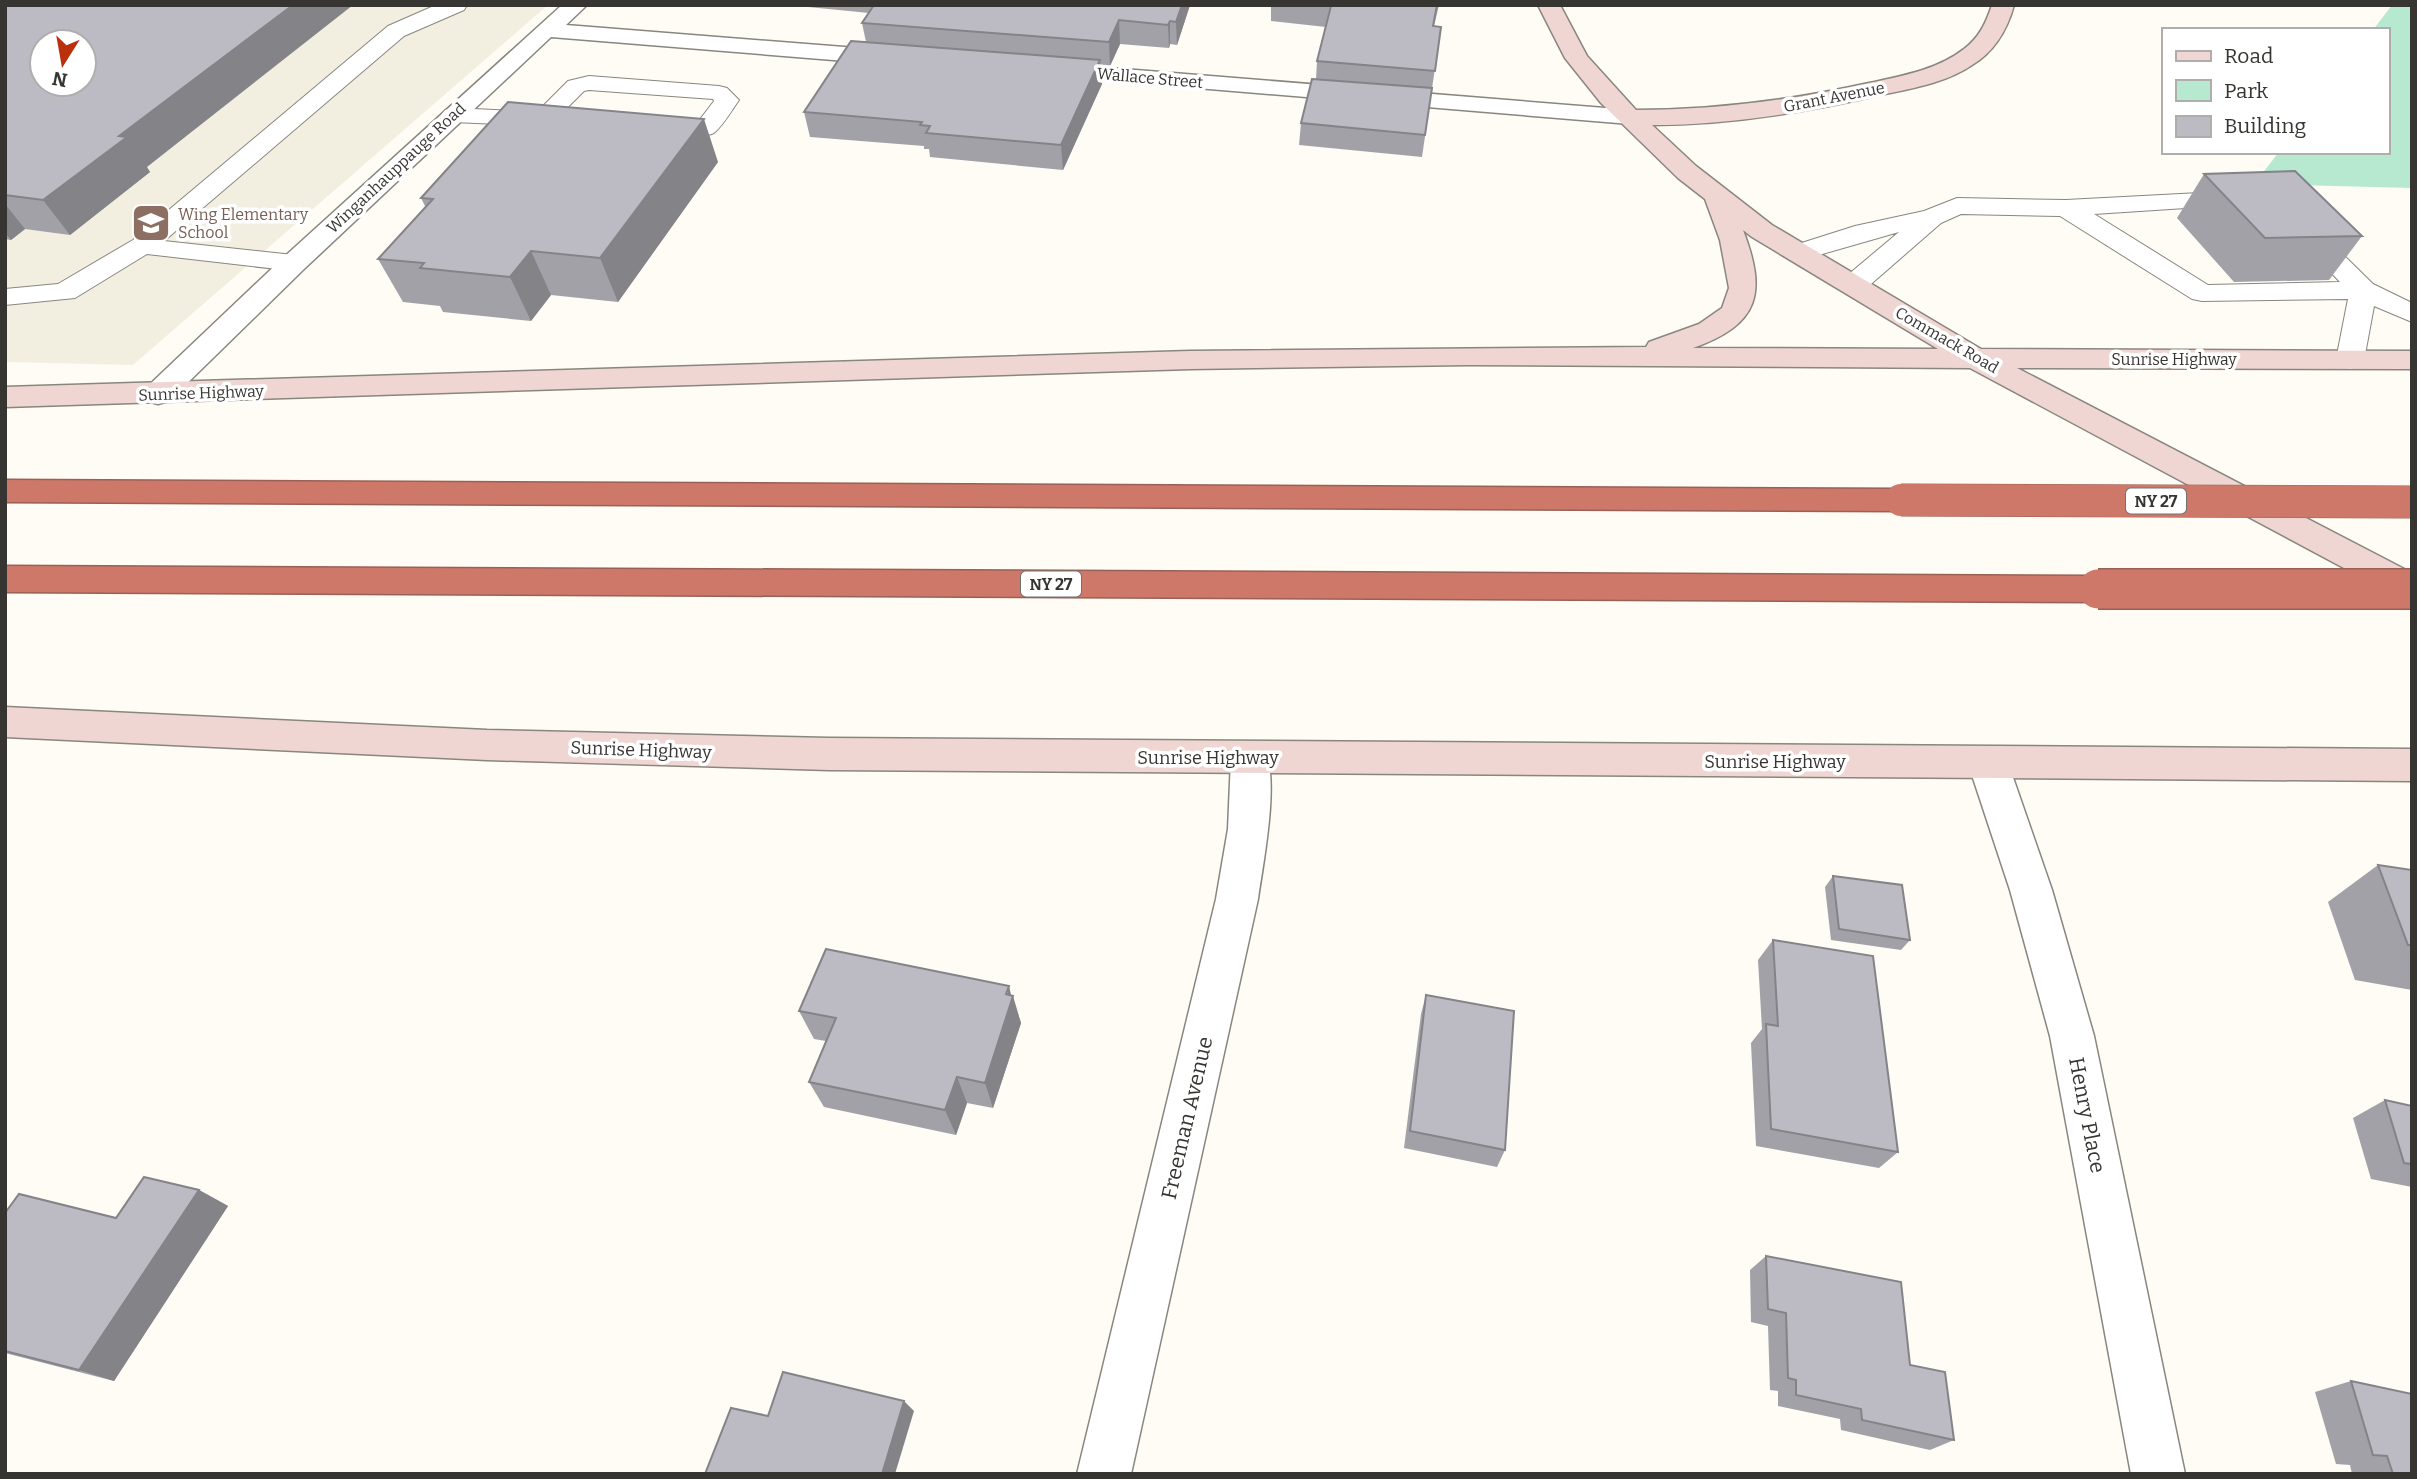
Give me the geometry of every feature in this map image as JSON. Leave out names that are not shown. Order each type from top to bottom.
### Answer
[{"type":"highway","name":"NY 27","points":[[5,492],[2412,502]]},
{"type":"highway","name":"NY 27","points":[[5,579],[2412,589]]},
{"type":"main road","name":"Commack Road","points":[[1549,5],[1577,58],[1630,117],[1718,198],[1798,253],[1976,358],[2412,589]]},
{"type":"main road","name":"Grant Avenue","points":[[1630,117],[1689,118],[1743,114],[1923,78],[1945,71],[1976,54],[1994,31],[2003,5]]},
{"type":"main road","points":[[1641,356],[1710,329],[1736,310],[1742,296],[1743,276],[1718,198]]},
{"type":"main road","name":"Sunrise Highway","points":[[5,397],[1190,360],[1641,356],[2412,360]]},
{"type":"main road","name":"Sunrise Highway","points":[[5,722],[640,750],[1250,759],[2412,765]]},
{"type":"street","name":"Winganhauppauge Road","points":[[158,394],[294,262],[545,30],[576,5]]},
{"type":"street","points":[[545,30],[919,60]]},
{"type":"street","name":"Wallace Street","points":[[1030,68],[1630,117]]},
{"type":"street","name":"Freeman Avenue","points":[[1104,1474],[1237,899],[1248,830],[1250,759]]},
{"type":"street","name":"Henry Place","points":[[1988,763],[2031,890],[2072,1036],[2158,1474]]},
{"type":"lane","points":[[5,297],[65,292],[142,246],[396,31],[456,5]]},
{"type":"lane","points":[[543,119],[576,86],[589,83],[719,93],[727,100],[705,129],[638,127]]},
{"type":"lane","points":[[453,115],[570,121]]},
{"type":"lane","points":[[1798,253],[1864,232],[1932,217],[1957,206],[2066,208],[2256,198]]},
{"type":"lane","points":[[2066,208],[2202,293],[2363,290]]},
{"type":"lane","points":[[2289,215],[2363,290],[2412,314]]},
{"type":"lane","points":[[1853,285],[1932,217]]},
{"type":"lane","points":[[142,246],[294,262]]},
{"type":"lane","points":[[2350,360],[2363,290]]},
{"type":"shaded area","name":"Wing Elementary School","points":[[5,5],[548,5],[133,365],[5,362]]},
{"type":"green space","points":[[2392,5],[2412,5],[2412,188],[2254,184],[2277,154],[2389,154],[2389,28],[2375,28]]},
{"type":"building","points":[[5,5],[293,5],[119,136],[127,137],[43,200],[5,195]]},
{"type":"building","points":[[874,5],[1182,5],[1176,22],[1170,21],[1168,25],[1119,20],[1109,42],[862,23]]},
{"type":"building","points":[[1318,5],[1437,5],[1433,26],[1441,27],[1435,71],[1317,61],[1331,6]]},
{"type":"building","points":[[851,41],[1100,60],[1061,145],[926,133],[930,126],[920,125],[922,122],[804,112]]},
{"type":"building","points":[[1312,79],[1432,88],[1425,135],[1301,123]]},
{"type":"building","points":[[508,102],[704,119],[600,258],[531,251],[510,277],[420,268],[424,263],[378,259],[433,199],[421,198]]},
{"type":"building","points":[[2295,171],[2362,236],[2265,238],[2204,174]]},
{"type":"building","points":[[2378,865],[2412,870],[2412,945],[2408,945]]},
{"type":"building","points":[[1833,876],[1902,885],[1910,940],[1839,929]]},
{"type":"building","points":[[1773,940],[1873,956],[1898,1152],[1771,1129],[1766,1024],[1778,1026]]},
{"type":"building","points":[[826,949],[1009,986],[1006,994],[1013,996],[985,1083],[957,1077],[945,1110],[809,1082],[836,1018],[799,1011]]},
{"type":"building","points":[[1426,995],[1514,1011],[1505,1150],[1410,1131]]},
{"type":"building","points":[[2385,1100],[2412,1106],[2412,1164],[2404,1163]]},
{"type":"building","points":[[144,1177],[199,1190],[79,1370],[5,1351],[5,1213],[19,1194],[116,1218]]},
{"type":"building","points":[[1766,1256],[1901,1282],[1910,1365],[1945,1372],[1954,1440],[1862,1420],[1861,1409],[1796,1395],[1796,1380],[1788,1378],[1786,1313],[1768,1309]]},
{"type":"building","points":[[783,1372],[904,1401],[882,1474],[705,1474],[731,1408],[768,1416]]},
{"type":"building","points":[[2351,1381],[2412,1394],[2412,1474],[2393,1474],[2387,1456],[2373,1455]]},
{"type":"place","name":"Wing Elementary School","points":[[151,223]]}]
